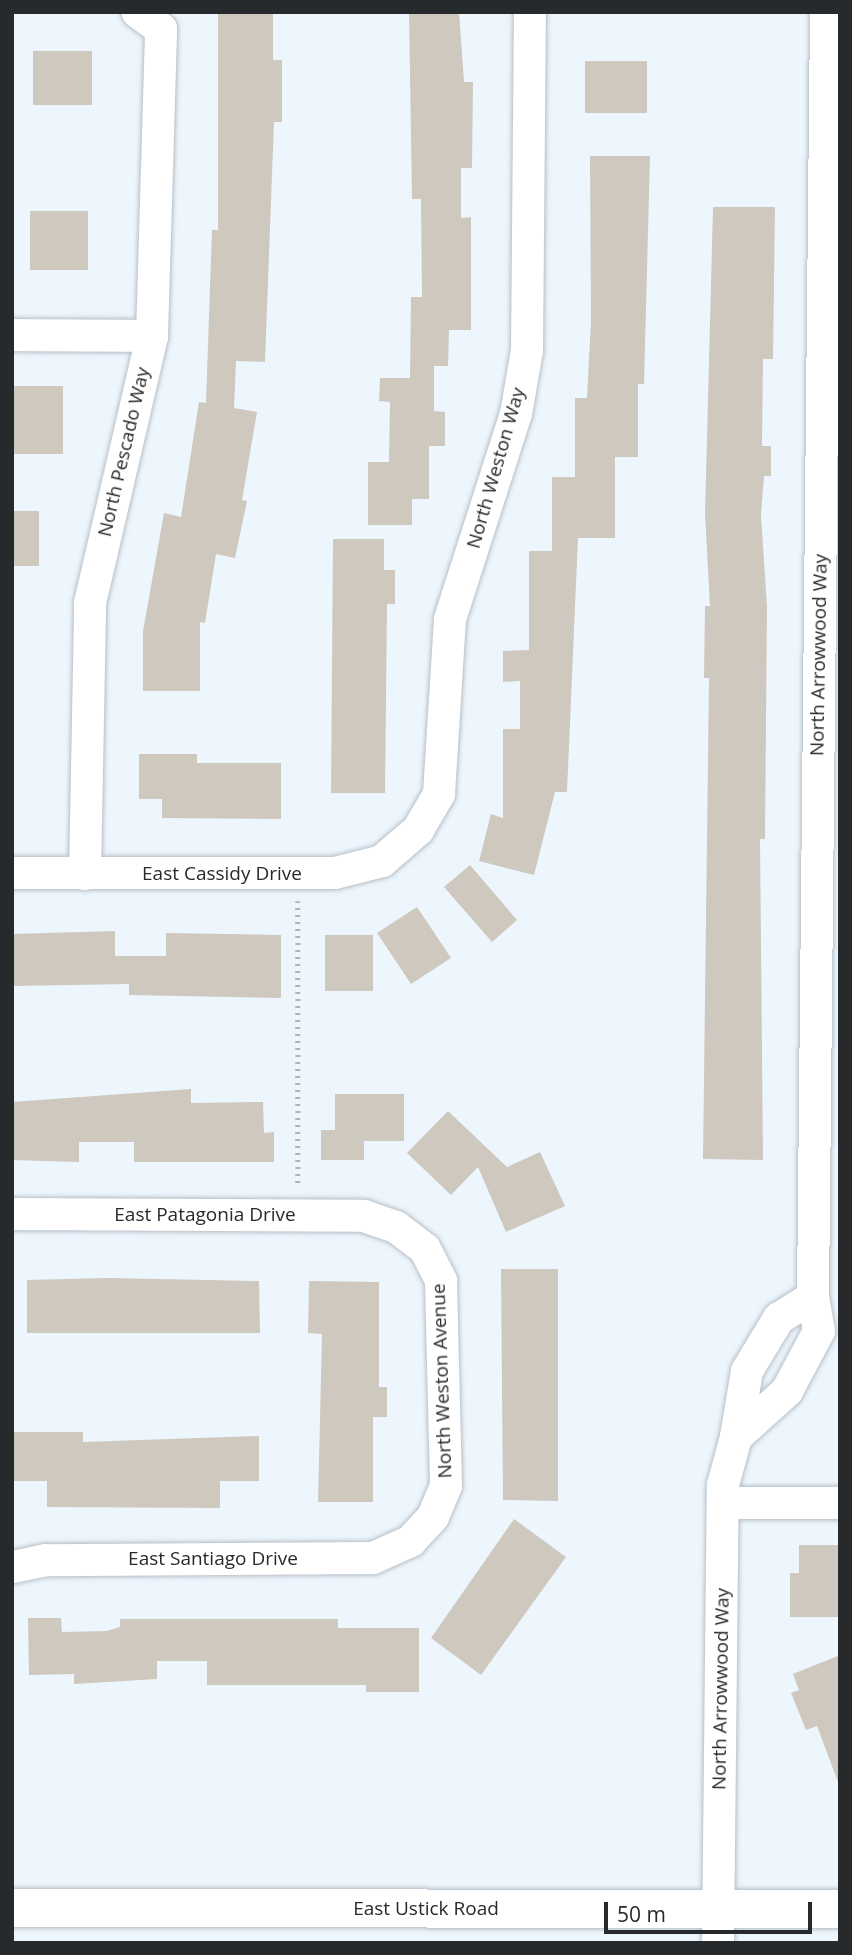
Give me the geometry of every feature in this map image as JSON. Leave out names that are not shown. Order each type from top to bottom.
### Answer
[{"type":"main road","name":"East Ustick Road","points":[[12,1908],[718,1926],[840,1909]]},
{"type":"street","name":"North Weston Way","points":[[418,830],[439,794],[450,619],[516,414],[527,350],[530,12]]},
{"type":"street","name":"North Arrowwood Way","points":[[736,1437],[787,1391],[819,1331],[813,1297],[826,12]]},
{"type":"street","name":"North Pescado Way","points":[[85,874],[90,603],[152,336],[149,21]]},
{"type":"street","points":[[12,335],[152,336]]},
{"type":"street","name":"East Cassidy Drive","points":[[12,873],[335,873],[382,861],[418,830]]},
{"type":"street","name":"East Patagonia Drive","points":[[12,1214],[364,1216],[396,1227]]},
{"type":"street","name":"North Weston Avenue","points":[[396,1227],[425,1249],[441,1280],[446,1486],[433,1517],[411,1541]]},
{"type":"street","name":"North Arrowwood Way","points":[[718,1926],[723,1503],[747,1371],[779,1318],[813,1297]]},
{"type":"street","points":[[723,1503],[840,1503]]},
{"type":"street","name":"East Santiago Drive","points":[[12,1567],[46,1560],[373,1558],[411,1541]]},
{"type":"path","points":[[298,874],[298,1216]]},
{"type":"building","points":[[218,12],[273,12],[273,60],[282,60],[282,122],[274,122],[265,362],[236,361],[234,408],[257,412],[242,500],[247,501],[235,558],[216,554],[205,623],[200,622],[200,691],[143,691],[143,631],[164,513],[181,517],[199,402],[206,403],[212,230],[218,230]]},
{"type":"building","points":[[409,12],[459,12],[464,82],[473,82],[472,168],[461,168],[461,218],[471,217],[471,330],[449,330],[448,366],[434,366],[434,411],[445,412],[445,446],[429,446],[429,499],[412,499],[412,525],[368,525],[368,462],[389,462],[390,402],[379,401],[380,378],[410,378],[411,297],[422,297],[421,199],[412,199]]},
{"type":"building","points":[[33,51],[92,51],[92,105],[33,105]]},
{"type":"building","points":[[585,61],[647,61],[647,113],[585,113]]},
{"type":"building","points":[[590,156],[650,156],[644,384],[638,384],[638,457],[615,457],[615,538],[578,538],[567,792],[555,792],[534,875],[479,861],[491,814],[503,818],[503,729],[520,729],[520,681],[503,682],[503,651],[529,650],[529,551],[552,551],[552,477],[575,477],[575,398],[587,398],[591,321]]},
{"type":"building","points":[[713,207],[775,207],[773,359],[763,359],[762,446],[771,446],[771,476],[764,476],[761,515],[767,607],[765,839],[760,839],[763,1160],[703,1159],[709,678],[704,678],[705,606],[710,606],[705,514]]},
{"type":"building","points":[[30,211],[88,211],[88,270],[30,270]]},
{"type":"building","points":[[12,386],[63,386],[63,454],[12,454]]},
{"type":"building","points":[[12,511],[39,511],[39,566],[12,566]]},
{"type":"building","points":[[333,539],[384,539],[384,570],[395,570],[395,604],[387,604],[385,793],[331,793]]},
{"type":"building","points":[[139,754],[197,754],[197,763],[281,763],[281,819],[162,818],[162,799],[139,799]]},
{"type":"building","points":[[470,865],[517,920],[492,942],[444,887]]},
{"type":"building","points":[[417,907],[451,958],[411,984],[377,933]]},
{"type":"building","points":[[115,931],[115,956],[166,956],[166,933],[281,935],[281,998],[129,995],[129,984],[12,986],[12,934]]},
{"type":"building","points":[[325,935],[373,935],[373,991],[325,991]]},
{"type":"building","points":[[191,1089],[191,1103],[263,1102],[264,1133],[274,1132],[274,1162],[134,1162],[134,1142],[79,1142],[79,1162],[12,1160],[12,1102]]},
{"type":"building","points":[[335,1094],[404,1094],[404,1141],[364,1141],[364,1160],[321,1160],[321,1130],[335,1130]]},
{"type":"building","points":[[448,1111],[507,1167],[540,1152],[565,1206],[506,1232],[478,1167],[451,1195],[407,1153]]},
{"type":"building","points":[[501,1269],[558,1269],[558,1501],[503,1500]]},
{"type":"building","points":[[108,1278],[259,1281],[260,1333],[27,1333],[27,1280]]},
{"type":"building","points":[[309,1281],[379,1282],[379,1387],[387,1387],[387,1417],[373,1417],[373,1502],[318,1502],[322,1334],[308,1333]]},
{"type":"building","points":[[12,1432],[83,1432],[83,1442],[259,1436],[259,1481],[220,1481],[220,1508],[47,1507],[47,1481],[12,1481]]},
{"type":"building","points":[[514,1519],[566,1557],[481,1675],[431,1638]]},
{"type":"building","points":[[799,1545],[840,1545],[840,1617],[790,1617],[790,1573],[799,1573]]},
{"type":"building","points":[[28,1618],[61,1618],[62,1632],[107,1631],[120,1627],[120,1619],[338,1619],[338,1628],[419,1628],[419,1692],[366,1692],[366,1685],[207,1685],[207,1661],[157,1661],[157,1679],[74,1684],[74,1674],[29,1675]]},
{"type":"building","points":[[840,1655],[838,1782],[817,1726],[806,1730],[791,1693],[799,1690],[793,1674]]}]
